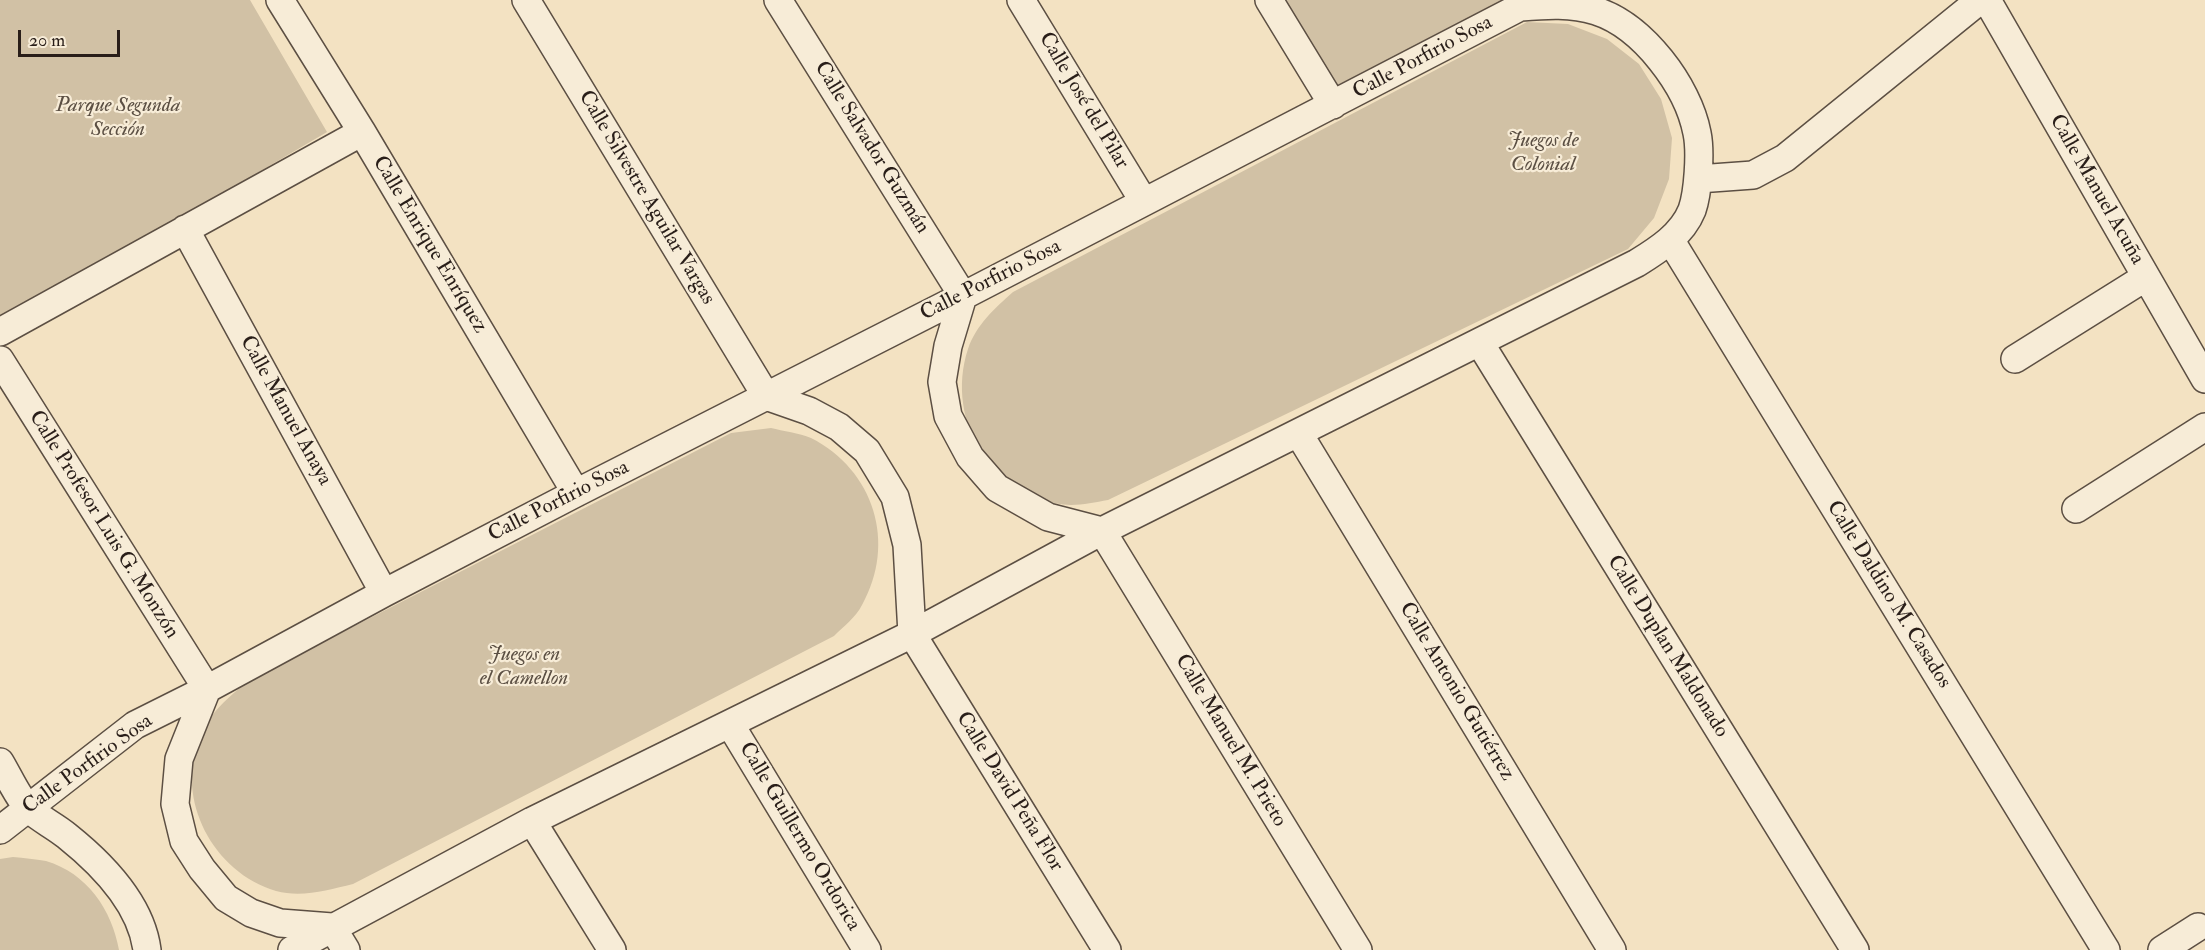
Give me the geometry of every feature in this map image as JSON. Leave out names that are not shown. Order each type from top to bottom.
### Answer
[{"type":"street","name":"Calle Enrique Enríquez","points":[[280,0],[362,132],[576,493]]},
{"type":"street","name":"Calle Silvestre Aguilar Vargas","points":[[526,0],[766,396]]},
{"type":"street","name":"Calle Salvador Guzmán","points":[[778,0],[963,296]]},
{"type":"street","name":"Calle José del Pilar","points":[[1021,0],[1144,202]]},
{"type":"street","points":[[1269,0],[1333,105]]},
{"type":"street","points":[[1698,179],[1753,175],[1785,158],[1980,0]]},
{"type":"street","name":"Calle Manuel Acuña","points":[[1987,0],[2205,379]]},
{"type":"street","name":"Calle Porfirio Sosa","points":[[0,830],[135,725],[576,493],[963,296],[1520,7],[1558,4],[1597,11],[1625,26],[1655,52],[1681,88],[1698,134],[1698,179],[1691,212],[1671,241],[1637,263],[1102,531],[912,634],[532,821],[292,950]]},
{"type":"street","points":[[0,332],[362,132]]},
{"type":"street","name":"Calle Manuel Anaya","points":[[185,229],[384,593]]},
{"type":"street","name":"Calle Daldino M. Casados","points":[[1671,241],[2106,950]]},
{"type":"street","points":[[2016,359],[2146,277]]},
{"type":"street","points":[[963,296],[948,346],[942,382],[948,416],[970,457],[998,488],[1048,517],[1102,531]]},
{"type":"street","name":"Calle Duplan Maldonado","points":[[1480,343],[1855,950]]},
{"type":"street","name":"Calle Profesor Luis G. Monzón","points":[[0,360],[207,689]]},
{"type":"street","points":[[766,396],[809,411],[839,427],[867,451],[895,497],[907,545],[912,634]]},
{"type":"street","points":[[2076,509],[2205,427]]},
{"type":"street","name":"Calle Antonio Gutiérrez","points":[[1299,434],[1612,950]]},
{"type":"street","name":"Calle Manuel M. Prieto","points":[[1102,531],[1358,950]]},
{"type":"street","name":"Calle David Peña Flor","points":[[912,634],[1107,950]]},
{"type":"street","points":[[207,689],[179,759],[175,804],[184,841],[202,869],[226,898],[251,913],[280,923],[332,927],[346,950]]},
{"type":"street","name":"Calle Guillermo Ordorica","points":[[730,724],[867,950]]},
{"type":"street","points":[[0,762],[28,808],[67,836],[102,867],[123,893],[140,922],[147,950]]},
{"type":"street","points":[[532,821],[612,950]]},
{"type":"street","points":[[2162,950],[2198,927]]},
{"type":"green space","name":"Parque Segunda Sección","points":[[0,0],[250,0],[327,132],[0,324]]},
{"type":"green space","points":[[1276,0],[1503,0],[1332,93]]},
{"type":"green space","name":"Juegos de Colonial","points":[[1527,22],[1568,24],[1607,39],[1639,64],[1661,99],[1672,138],[1669,179],[1654,218],[1628,249],[1108,500],[1071,505],[1043,500],[1019,489],[998,473],[982,453],[970,429],[963,404],[962,376],[971,340],[993,311],[1013,292]]},
{"type":"green space","name":"Juegos en el Camellon","points":[[771,428],[811,438],[833,452],[850,469],[864,489],[873,510],[878,533],[878,557],[872,581],[862,605],[853,618],[834,636],[353,884],[325,891],[295,894],[276,891],[254,882],[234,868],[218,851],[205,831],[196,809],[192,785],[193,762],[199,738],[208,721],[220,706],[249,680],[731,433]]},
{"type":"green space","points":[[13,857],[46,861],[74,874],[104,907],[116,935],[119,950],[0,950],[0,859]]}]
